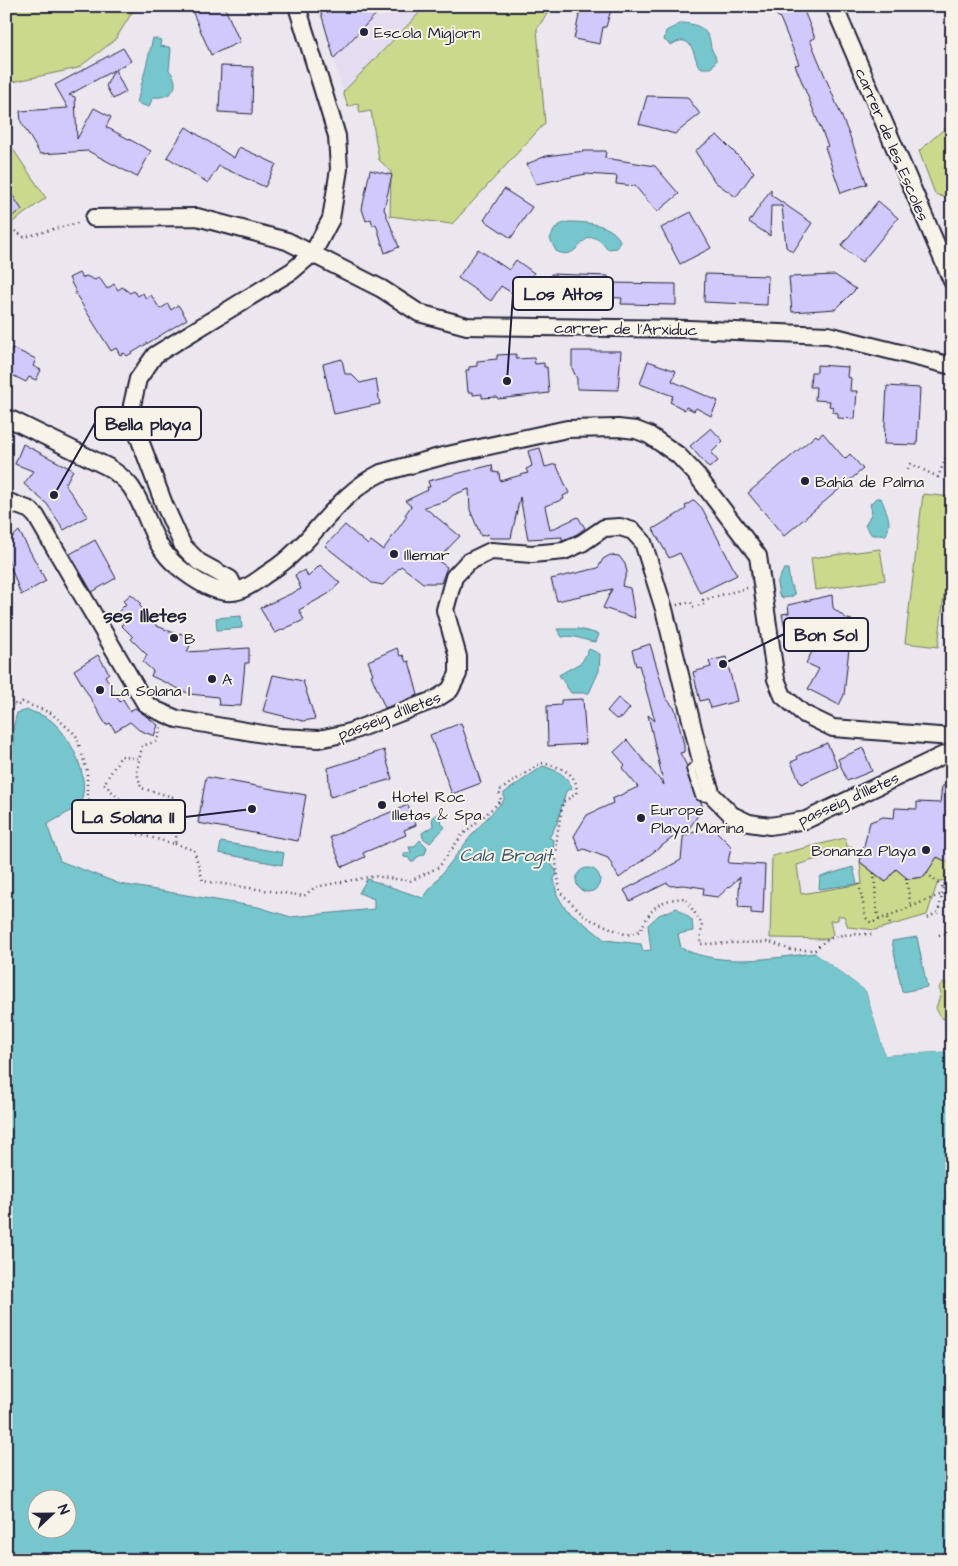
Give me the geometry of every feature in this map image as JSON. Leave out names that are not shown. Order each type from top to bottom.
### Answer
[{"type":"street","points":[[227,591],[234,587],[233,583],[220,573],[199,562],[183,546],[176,532],[133,418],[134,391],[144,370],[155,356],[292,271],[313,253],[331,219],[339,169],[337,136],[297,6]]},
{"type":"street","name":"carrer de les Escoles","points":[[834,6],[952,281]]},
{"type":"street","name":"carrer de l'Arxiduc","points":[[94,218],[197,217],[287,242],[313,253],[382,289],[419,313],[467,326],[680,329],[828,334],[952,366]]},
{"type":"street","points":[[6,417],[108,467],[122,477],[138,499],[154,538],[169,558],[196,579],[218,590],[237,592],[254,584],[271,571],[286,563],[300,550],[348,494],[365,480],[380,472],[545,432],[592,427],[636,430],[656,439],[678,455],[695,473],[754,548],[761,565],[776,679],[783,696],[789,702],[804,714],[833,728],[952,737]]},
{"type":"street","name":"passeig d'Illetes","points":[[6,501],[30,510],[36,516],[136,689],[146,702],[164,714],[177,719],[280,737],[319,739],[347,733],[436,699],[450,690],[458,674],[458,657],[445,610],[454,577],[468,562],[491,551],[532,554],[564,551],[604,528],[626,528],[639,535],[644,542],[664,609],[702,762],[715,798],[732,815],[749,823],[770,826],[795,823],[845,802],[944,754]]},
{"type":"street","points":[[220,573],[248,577],[271,571]]},
{"type":"lane","points":[[931,736],[940,743],[944,754]]},
{"type":"path","points":[[15,232],[24,237],[94,218]]},
{"type":"path","points":[[908,469],[911,464],[938,477],[952,443]]},
{"type":"path","points":[[664,609],[691,602],[693,607],[704,604],[703,600],[763,584]]},
{"type":"path","points":[[6,698],[17,706],[22,702],[51,713],[76,735],[87,771],[87,797],[108,826],[194,850],[203,881],[304,896],[316,887],[374,876],[410,881],[439,867],[462,835],[501,801],[499,791],[541,763],[560,766],[570,774],[577,789],[576,794],[564,802],[556,836],[556,862],[560,892],[587,918],[627,936],[640,931],[651,911],[666,900],[685,898],[702,924],[700,944],[770,942],[792,950],[815,950],[825,939],[835,936],[874,934]]},
{"type":"path","points":[[164,714],[157,741],[142,746],[137,772],[141,788],[173,797],[172,802]]},
{"type":"path","points":[[140,759],[121,756],[104,784],[125,804],[132,808],[152,804],[166,807],[172,802],[182,803],[175,844]]},
{"type":"path","points":[[103,809],[113,815],[108,804],[118,812],[118,808],[125,804]]},
{"type":"path","points":[[928,918],[938,912],[950,863]]},
{"type":"path","points":[[874,873],[877,912],[880,921]]},
{"type":"path","points":[[927,873],[944,888]]},
{"type":"path","points":[[906,878],[911,907]]},
{"type":"path","points":[[859,884],[866,918],[871,923],[888,918],[942,894]]},
{"type":"path","points":[[888,918],[890,926]]},
{"type":"path","points":[[940,935],[952,933]]},
{"type":"shaded area","name":"Escola Migjorn","points":[[319,6],[426,6],[343,91]]},
{"type":"green space","points":[[6,6],[136,6],[115,40],[78,68],[8,83]]},
{"type":"green space","points":[[426,6],[552,6],[537,29],[545,123],[452,224],[390,216],[391,171],[379,160],[371,111],[360,113],[358,103],[348,107],[343,92]]},
{"type":"green space","points":[[952,122],[952,200],[935,194],[919,151]]},
{"type":"green space","points":[[6,139],[46,198],[6,227]]},
{"type":"green space","points":[[923,494],[952,497],[952,526],[938,647],[905,643]]},
{"type":"green space","points":[[880,549],[885,580],[815,590],[811,558]]},
{"type":"green space","points":[[845,838],[847,846],[853,848],[797,865],[801,894],[862,884],[860,862],[885,882],[896,869],[908,879],[924,877],[937,857],[952,864],[952,880],[939,881],[927,915],[875,930],[848,927],[844,916],[838,916],[838,920],[830,921],[833,934],[829,939],[770,938],[772,856]]},
{"type":"green space","points":[[942,983],[948,983],[952,1014],[946,1019],[941,1018],[936,1008],[941,993],[939,988]]},
{"type":"water","points":[[682,23],[698,26],[707,34],[716,59],[711,68],[702,68],[698,65],[693,50],[687,42],[683,41],[671,45],[664,40],[666,31]]},
{"type":"water","points":[[153,38],[161,40],[160,46],[171,49],[169,70],[175,81],[175,86],[170,94],[153,97],[149,107],[137,103]]},
{"type":"water","points":[[569,222],[598,225],[611,231],[620,241],[617,248],[607,249],[599,240],[592,237],[572,252],[565,254],[556,251],[550,239],[559,225]]},
{"type":"water","points":[[876,498],[881,498],[888,516],[889,525],[886,535],[872,535],[865,526],[872,512],[870,504]]},
{"type":"water","points":[[784,569],[788,569],[790,583],[795,594],[791,597],[783,598],[779,595],[777,583]]},
{"type":"water","points":[[241,616],[242,628],[217,630],[216,618]]},
{"type":"water","points":[[557,629],[578,629],[599,634],[596,642],[571,636],[562,637]]},
{"type":"water","points":[[589,649],[600,654],[599,671],[589,693],[571,693],[559,675],[582,662]]},
{"type":"water","name":"Cala Brogit","points":[[28,710],[49,719],[64,734],[81,768],[83,791],[81,801],[71,811],[47,825],[60,861],[120,884],[258,907],[291,917],[374,909],[374,899],[359,893],[367,879],[423,898],[475,831],[504,800],[504,793],[543,766],[557,771],[565,777],[572,789],[566,791],[557,823],[549,838],[554,840],[553,851],[550,849],[546,855],[557,873],[554,879],[557,895],[565,908],[605,940],[641,944],[643,951],[651,950],[648,925],[659,915],[677,908],[692,920],[693,931],[678,934],[681,948],[697,954],[713,958],[747,960],[815,953],[866,991],[885,1055],[952,1051],[952,1560],[6,1560],[6,740],[14,745],[13,728],[17,713]]},
{"type":"water","points":[[440,813],[443,815],[441,823],[445,827],[430,843],[423,838],[422,833],[433,826],[432,817]]},
{"type":"water","points":[[420,840],[427,847],[425,854],[411,862],[409,858],[404,857],[404,853],[411,853],[409,847],[414,847]]},
{"type":"water","points":[[221,842],[284,853],[282,865],[219,853]]},
{"type":"water","points":[[853,867],[857,884],[819,889],[820,877]]},
{"type":"water","points":[[588,868],[593,869],[599,875],[599,885],[593,891],[588,892],[583,891],[577,885],[576,880],[577,875],[583,869]]},
{"type":"water","points":[[917,937],[927,987],[902,992],[892,941]]},
{"type":"pier","points":[[817,951],[868,990],[887,1052],[922,1049],[952,1049],[952,1051],[885,1055],[866,991],[815,953]]},
{"type":"building","points":[[190,6],[224,6],[240,42],[211,55]]},
{"type":"building","points":[[319,6],[384,6],[334,58]]},
{"type":"building","points":[[581,6],[612,6],[606,27],[603,27],[600,44],[574,39]]},
{"type":"building","points":[[765,6],[802,6],[815,38],[810,40],[851,139],[867,184],[841,193],[825,147],[828,146],[795,65],[799,64],[780,18]]},
{"type":"building","points":[[123,48],[131,61],[115,70],[126,92],[113,99],[106,86],[114,70],[69,95],[75,97],[77,139],[94,108],[111,117],[106,127],[151,151],[137,177],[88,151],[40,154],[21,122],[20,111],[68,108],[55,85]]},
{"type":"building","points":[[221,66],[253,67],[252,114],[219,112]]},
{"type":"building","points":[[647,96],[687,97],[700,114],[675,134],[639,124]]},
{"type":"building","points":[[186,127],[234,158],[239,147],[276,164],[265,187],[219,166],[208,183],[167,157]]},
{"type":"building","points":[[717,135],[754,172],[736,197],[715,182],[695,151]]},
{"type":"building","points":[[585,151],[606,151],[605,158],[655,166],[679,194],[657,212],[635,186],[616,184],[617,176],[586,174],[536,184],[527,164],[546,156]]},
{"type":"building","points":[[370,170],[392,175],[384,209],[399,247],[385,253],[376,224],[373,226],[371,219],[366,221],[362,209]]},
{"type":"building","points":[[6,185],[22,210],[6,220]]},
{"type":"building","points":[[504,189],[532,207],[511,238],[484,220]]},
{"type":"building","points":[[771,189],[771,195],[812,223],[793,252],[786,247],[782,206],[771,206],[770,236],[749,222]]},
{"type":"building","points":[[878,201],[898,218],[862,262],[841,246]]},
{"type":"building","points":[[691,212],[711,248],[680,264],[661,228]]},
{"type":"building","points":[[478,249],[509,270],[516,260],[534,273],[518,297],[501,286],[491,301],[458,278]]},
{"type":"building","points":[[79,273],[82,278],[86,276],[95,280],[99,277],[107,289],[114,284],[118,290],[122,287],[130,293],[134,291],[138,296],[143,293],[146,299],[151,295],[160,309],[168,304],[171,310],[178,305],[187,319],[127,356],[124,353],[120,355],[116,348],[111,351],[75,293],[69,278]]},
{"type":"building","points":[[551,274],[608,276],[608,283],[676,284],[676,305],[621,304],[622,298],[550,295]]},
{"type":"building","points":[[705,274],[768,276],[767,305],[704,302]]},
{"type":"building","points":[[835,275],[856,289],[836,309],[792,312],[789,277]]},
{"type":"building","points":[[12,348],[36,359],[33,366],[41,370],[36,380],[29,377],[26,382],[6,372],[6,361]]},
{"type":"building","points":[[572,351],[621,351],[618,390],[577,389],[577,379],[572,368]]},
{"type":"building","points":[[516,354],[516,359],[534,358],[535,364],[544,363],[544,367],[547,367],[549,393],[498,399],[497,397],[482,398],[482,394],[473,395],[473,392],[468,392],[466,370],[469,370],[469,367],[477,366],[477,361],[497,359],[497,355]]},
{"type":"building","points":[[342,359],[345,374],[351,374],[360,383],[376,379],[380,404],[334,414],[323,364]]},
{"type":"building","points":[[648,361],[676,371],[672,381],[718,401],[711,416],[696,408],[694,411],[686,407],[685,410],[670,402],[673,396],[640,384]]},
{"type":"building","points":[[817,365],[848,367],[847,377],[851,378],[850,391],[857,391],[855,419],[838,418],[838,413],[832,412],[833,407],[829,406],[830,401],[815,400],[816,387],[810,387],[811,372],[817,372]]},
{"type":"building","points":[[887,386],[920,388],[917,445],[884,444]]},
{"type":"building","points":[[711,428],[723,441],[711,453],[718,461],[709,468],[690,446]]},
{"type":"building","name":"Bahía de Palma","points":[[823,433],[845,459],[850,454],[863,469],[784,536],[748,493],[816,435],[818,437]]},
{"type":"building","points":[[23,444],[73,470],[65,485],[88,516],[64,530],[47,504],[24,484],[33,471],[15,464]]},
{"type":"building","points":[[540,448],[545,467],[556,464],[569,493],[563,496],[564,499],[545,506],[550,530],[578,517],[585,528],[562,541],[562,537],[528,539],[520,497],[511,538],[489,538],[488,534],[481,536],[470,510],[469,489],[453,495],[446,501],[424,507],[460,536],[437,560],[447,567],[441,583],[423,583],[401,566],[383,585],[372,583],[325,546],[345,525],[368,545],[371,541],[383,550],[407,516],[405,515],[411,506],[405,501],[428,490],[427,487],[430,487],[428,481],[492,465],[493,472],[499,473],[500,481],[528,473],[526,469],[532,466],[528,451]]},
{"type":"building","points":[[694,500],[702,508],[737,575],[700,593],[680,553],[669,558],[653,529],[686,509],[685,506]]},
{"type":"building","points":[[19,531],[46,581],[21,595],[6,554],[6,543]]},
{"type":"building","points":[[95,540],[116,578],[92,592],[70,554]]},
{"type":"building","points":[[610,555],[619,556],[625,564],[627,572],[622,586],[630,588],[635,618],[603,608],[612,589],[557,601],[551,579],[598,568],[603,559]]},
{"type":"building","points":[[320,565],[340,583],[328,594],[299,610],[304,620],[275,633],[260,608],[301,589],[295,575],[305,570],[308,577]]},
{"type":"building","points":[[131,594],[141,603],[139,605],[144,610],[141,612],[157,626],[193,639],[187,652],[249,648],[249,663],[245,663],[241,706],[219,705],[218,697],[190,694],[151,676],[153,671],[143,662],[147,655],[131,639],[133,637],[121,625],[124,623],[116,614],[126,604],[123,601]]},
{"type":"building","points":[[832,595],[833,608],[847,619],[852,620],[844,695],[839,705],[808,689],[819,669],[806,663],[814,648],[796,650],[795,645],[789,647],[782,614],[789,613],[788,605]]},
{"type":"building","points":[[650,644],[666,698],[675,709],[684,745],[684,752],[680,753],[687,766],[686,771],[695,798],[701,802],[703,808],[684,836],[714,824],[716,831],[731,846],[728,863],[765,865],[763,914],[751,913],[751,908],[738,907],[740,877],[718,897],[703,895],[704,888],[684,885],[671,886],[667,883],[630,901],[624,890],[681,860],[684,829],[619,878],[608,858],[584,849],[580,851],[574,836],[587,815],[613,803],[612,799],[638,787],[622,768],[625,765],[614,752],[627,740],[664,785],[648,715],[655,721],[639,665],[636,666],[632,650]]},
{"type":"building","points":[[397,648],[400,656],[403,655],[406,662],[409,661],[418,695],[385,708],[371,675],[373,674],[368,661]]},
{"type":"building","name":"La Solana I","points":[[98,655],[109,673],[105,676],[120,702],[123,699],[130,711],[135,708],[158,725],[154,736],[139,730],[130,722],[115,731],[110,723],[106,725],[74,670]]},
{"type":"building","points":[[726,657],[737,701],[711,708],[708,699],[700,701],[693,672],[711,667],[709,661]]},
{"type":"building","points":[[273,675],[303,681],[315,719],[303,721],[263,711]]},
{"type":"building","points":[[618,698],[630,708],[623,717],[616,719],[607,711]]},
{"type":"building","points":[[583,699],[586,744],[548,746],[547,706],[561,705],[561,700]]},
{"type":"building","points":[[461,723],[481,783],[452,794],[430,735]]},
{"type":"building","points":[[827,743],[838,767],[801,784],[791,762],[798,759],[797,756]]},
{"type":"building","points":[[863,748],[872,771],[847,781],[838,759]]},
{"type":"building","points":[[384,750],[392,779],[330,797],[328,768]]},
{"type":"building","points":[[206,777],[306,795],[298,841],[198,823]]},
{"type":"building","points":[[942,786],[952,786],[952,864],[937,857],[924,877],[908,879],[896,869],[886,882],[860,862],[870,822],[883,817],[894,818],[895,808],[917,809],[917,802],[940,803]]},
{"type":"building","points":[[408,805],[416,825],[404,830],[406,835],[363,853],[365,857],[342,867],[330,837]]},
{"type":"place","name":"Escola Migjorn","points":[[364,32]]},
{"type":"place","name":"Los Altos","points":[[507,381]]},
{"type":"place","name":"Bahía de Palma","points":[[805,481]]},
{"type":"place","name":"Bella playa","points":[[54,495]]},
{"type":"place","name":"Illemar","points":[[394,554]]},
{"type":"place","name":"B","points":[[174,638]]},
{"type":"place","name":"Bon Sol","points":[[723,664]]},
{"type":"place","name":"A","points":[[212,679]]},
{"type":"place","name":"La Solana I","points":[[100,690]]},
{"type":"place","name":"Hotel Roc Illetas & Spa","points":[[382,805]]},
{"type":"place","name":"La Solana II","points":[[252,809]]},
{"type":"place","name":"Europe Playa Marina","points":[[641,818]]},
{"type":"place","name":"Bonanza Playa","points":[[926,850]]},
{"type":"district","name":"ses Illetes","points":[[145,615]]}]
